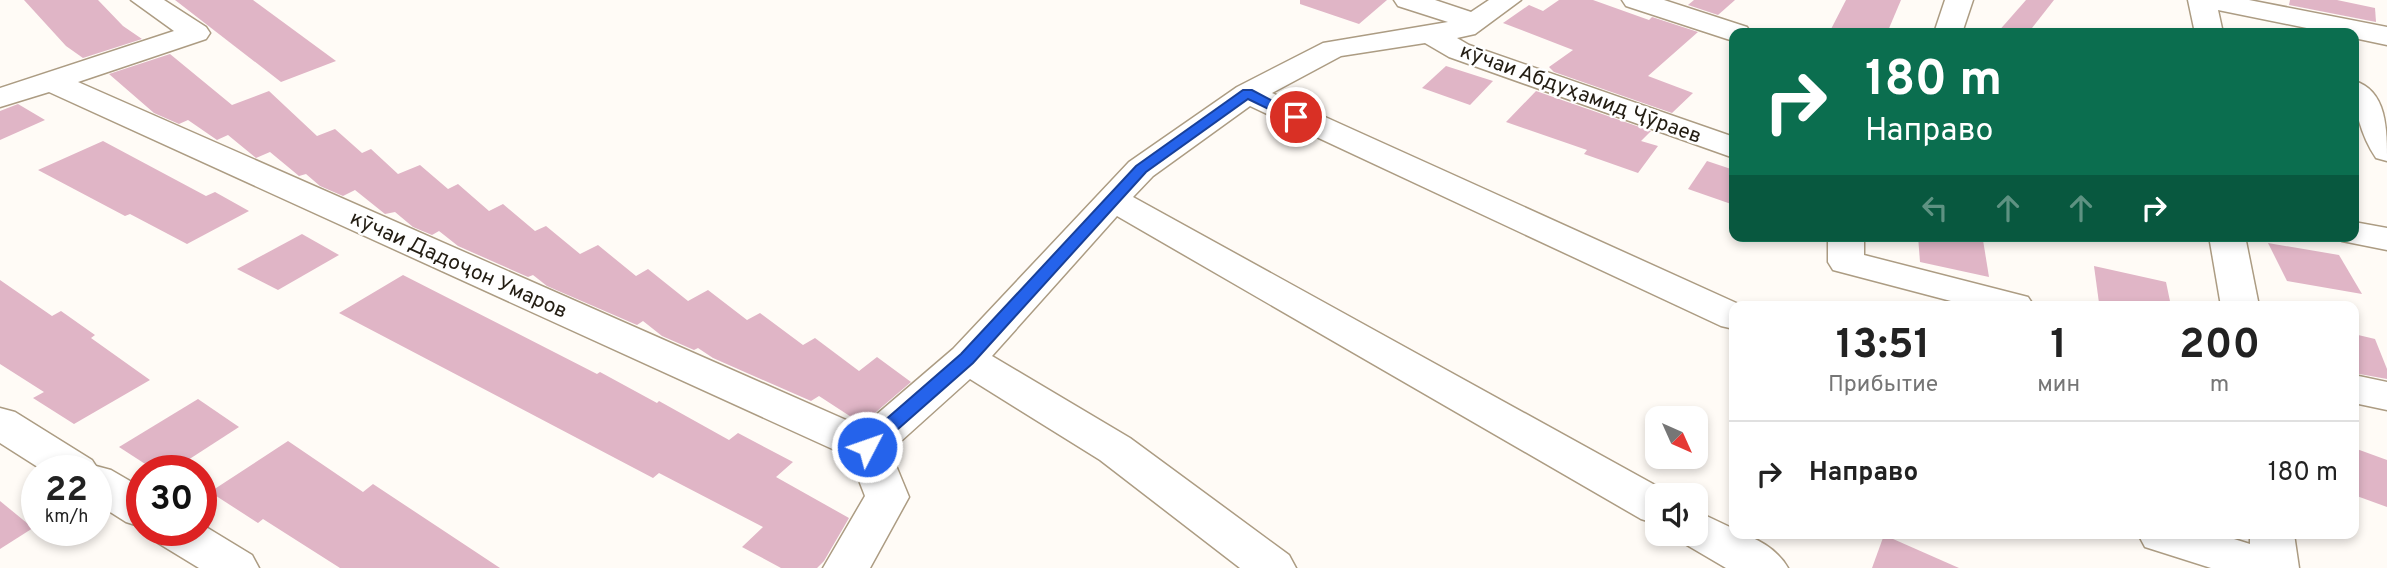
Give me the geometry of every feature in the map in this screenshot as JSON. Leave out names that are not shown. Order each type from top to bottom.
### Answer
[{"type":"street","points":[[0,98],[196,33],[145,0]]},
{"type":"street","name":"кӯчаи Абдуҳамид Ҷӯраев","points":[[1408,0],[1475,22]]},
{"type":"street","points":[[846,568],[887,497],[867,447],[967,359],[1141,169],[1248,93],[1333,49],[1465,28],[1507,0]]},
{"type":"street","points":[[1636,0],[1729,30]]},
{"type":"street","points":[[1950,28],[1959,0]]},
{"type":"street","points":[[2202,0],[2208,28]]},
{"type":"street","points":[[2208,0],[2349,28]]},
{"type":"street","points":[[2359,30],[2387,36]]},
{"type":"street","name":"кӯчаи Абдуҳамид Ҷӯраев","points":[[1430,34],[1459,51],[1729,146]]},
{"type":"street","name":"кӯчаи Дадоҷон Умаров","points":[[51,81],[867,447]]},
{"type":"street","points":[[1248,93],[1729,315]]},
{"type":"street","points":[[2359,95],[2381,117],[2387,151]]},
{"type":"street","points":[[1113,200],[1645,500]]},
{"type":"street","points":[[2359,234],[2387,239]]},
{"type":"street","points":[[1846,242],[1846,262],[1996,301]]},
{"type":"street","points":[[2228,242],[2239,301]]},
{"type":"street","points":[[967,359],[1115,449],[1273,568]]},
{"type":"street","points":[[2359,390],[2387,396]]},
{"type":"street","points":[[0,423],[51,455]]},
{"type":"street","points":[[1708,536],[1765,568]]},
{"type":"street","points":[[2177,539],[2269,568]]},
{"type":"street","points":[[2273,539],[2276,568]]},
{"type":"street","points":[[200,546],[236,568]]},
{"type":"building","points":[[24,0],[98,0],[123,26],[142,39],[83,58],[66,46]]},
{"type":"building","points":[[175,0],[253,0],[336,61],[281,82]]},
{"type":"building","points":[[1300,0],[1387,0],[1359,24],[1300,4]]},
{"type":"building","points":[[1559,0],[1593,0],[1649,20],[1652,17],[1698,32],[1648,76],[1693,93],[1672,113],[1554,72],[1549,67],[1573,50],[1503,23],[1529,5],[1543,11]]},
{"type":"building","points":[[1694,0],[1735,0],[1718,15],[1688,5]]},
{"type":"building","points":[[1846,0],[1901,0],[1889,28],[1832,28]]},
{"type":"building","points":[[2026,0],[2054,0],[2032,28],[2001,28]]},
{"type":"building","points":[[2290,0],[2337,0],[2375,8],[2376,22],[2289,5]]},
{"type":"building","points":[[170,54],[232,105],[269,91],[317,136],[335,129],[362,153],[371,149],[398,174],[420,165],[448,189],[458,184],[489,211],[503,204],[535,231],[546,226],[580,254],[598,245],[636,276],[648,269],[688,301],[708,290],[747,320],[760,313],[803,345],[815,338],[859,371],[877,357],[911,382],[862,424],[819,396],[811,401],[713,358],[698,348],[694,350],[662,336],[643,321],[637,325],[547,286],[533,275],[528,277],[458,246],[439,231],[432,235],[413,227],[395,212],[385,214],[355,190],[343,196],[320,186],[306,174],[299,176],[270,152],[256,158],[228,135],[217,140],[188,120],[179,124],[154,113],[109,74]]},
{"type":"building","points":[[1446,66],[1493,81],[1470,105],[1422,88]]},
{"type":"building","points":[[1536,91],[1651,131],[1641,141],[1658,146],[1638,173],[1584,154],[1587,150],[1506,122]]},
{"type":"building","points":[[18,104],[45,120],[0,140],[0,111]]},
{"type":"building","points":[[103,141],[206,196],[215,192],[249,211],[187,244],[130,214],[125,216],[38,170]]},
{"type":"building","points":[[1707,161],[1729,168],[1729,203],[1688,189]]},
{"type":"building","points":[[302,234],[339,255],[278,290],[237,269]]},
{"type":"building","points":[[1918,242],[1983,242],[1989,277],[1920,262]]},
{"type":"building","points":[[2268,243],[2339,255],[2362,294],[2287,281]]},
{"type":"building","points":[[2094,266],[2166,282],[2170,301],[2099,301]]},
{"type":"building","points":[[403,275],[597,374],[600,372],[657,403],[659,401],[729,440],[738,433],[793,462],[776,477],[849,518],[824,561],[817,568],[781,568],[742,547],[763,527],[659,473],[653,478],[339,313]]},
{"type":"building","points":[[0,280],[52,316],[61,311],[95,335],[91,338],[150,380],[74,424],[33,398],[44,392],[0,364]]},
{"type":"building","points":[[2359,335],[2375,339],[2387,369],[2387,379],[2359,374]]},
{"type":"building","points":[[198,399],[239,427],[196,455],[131,455],[119,447]]},
{"type":"building","points":[[288,441],[363,492],[373,484],[500,568],[340,568],[263,519],[258,523],[217,497],[217,487]]},
{"type":"building","points":[[2359,450],[2387,460],[2387,507],[2359,497]]},
{"type":"building","points":[[0,501],[21,518],[21,536],[0,549]]},
{"type":"building","points":[[1883,539],[1893,539],[1959,568],[1872,568]]},
{"type":"route","points":[[867,447],[967,359],[1141,169],[1248,93],[1296,117]]}]
